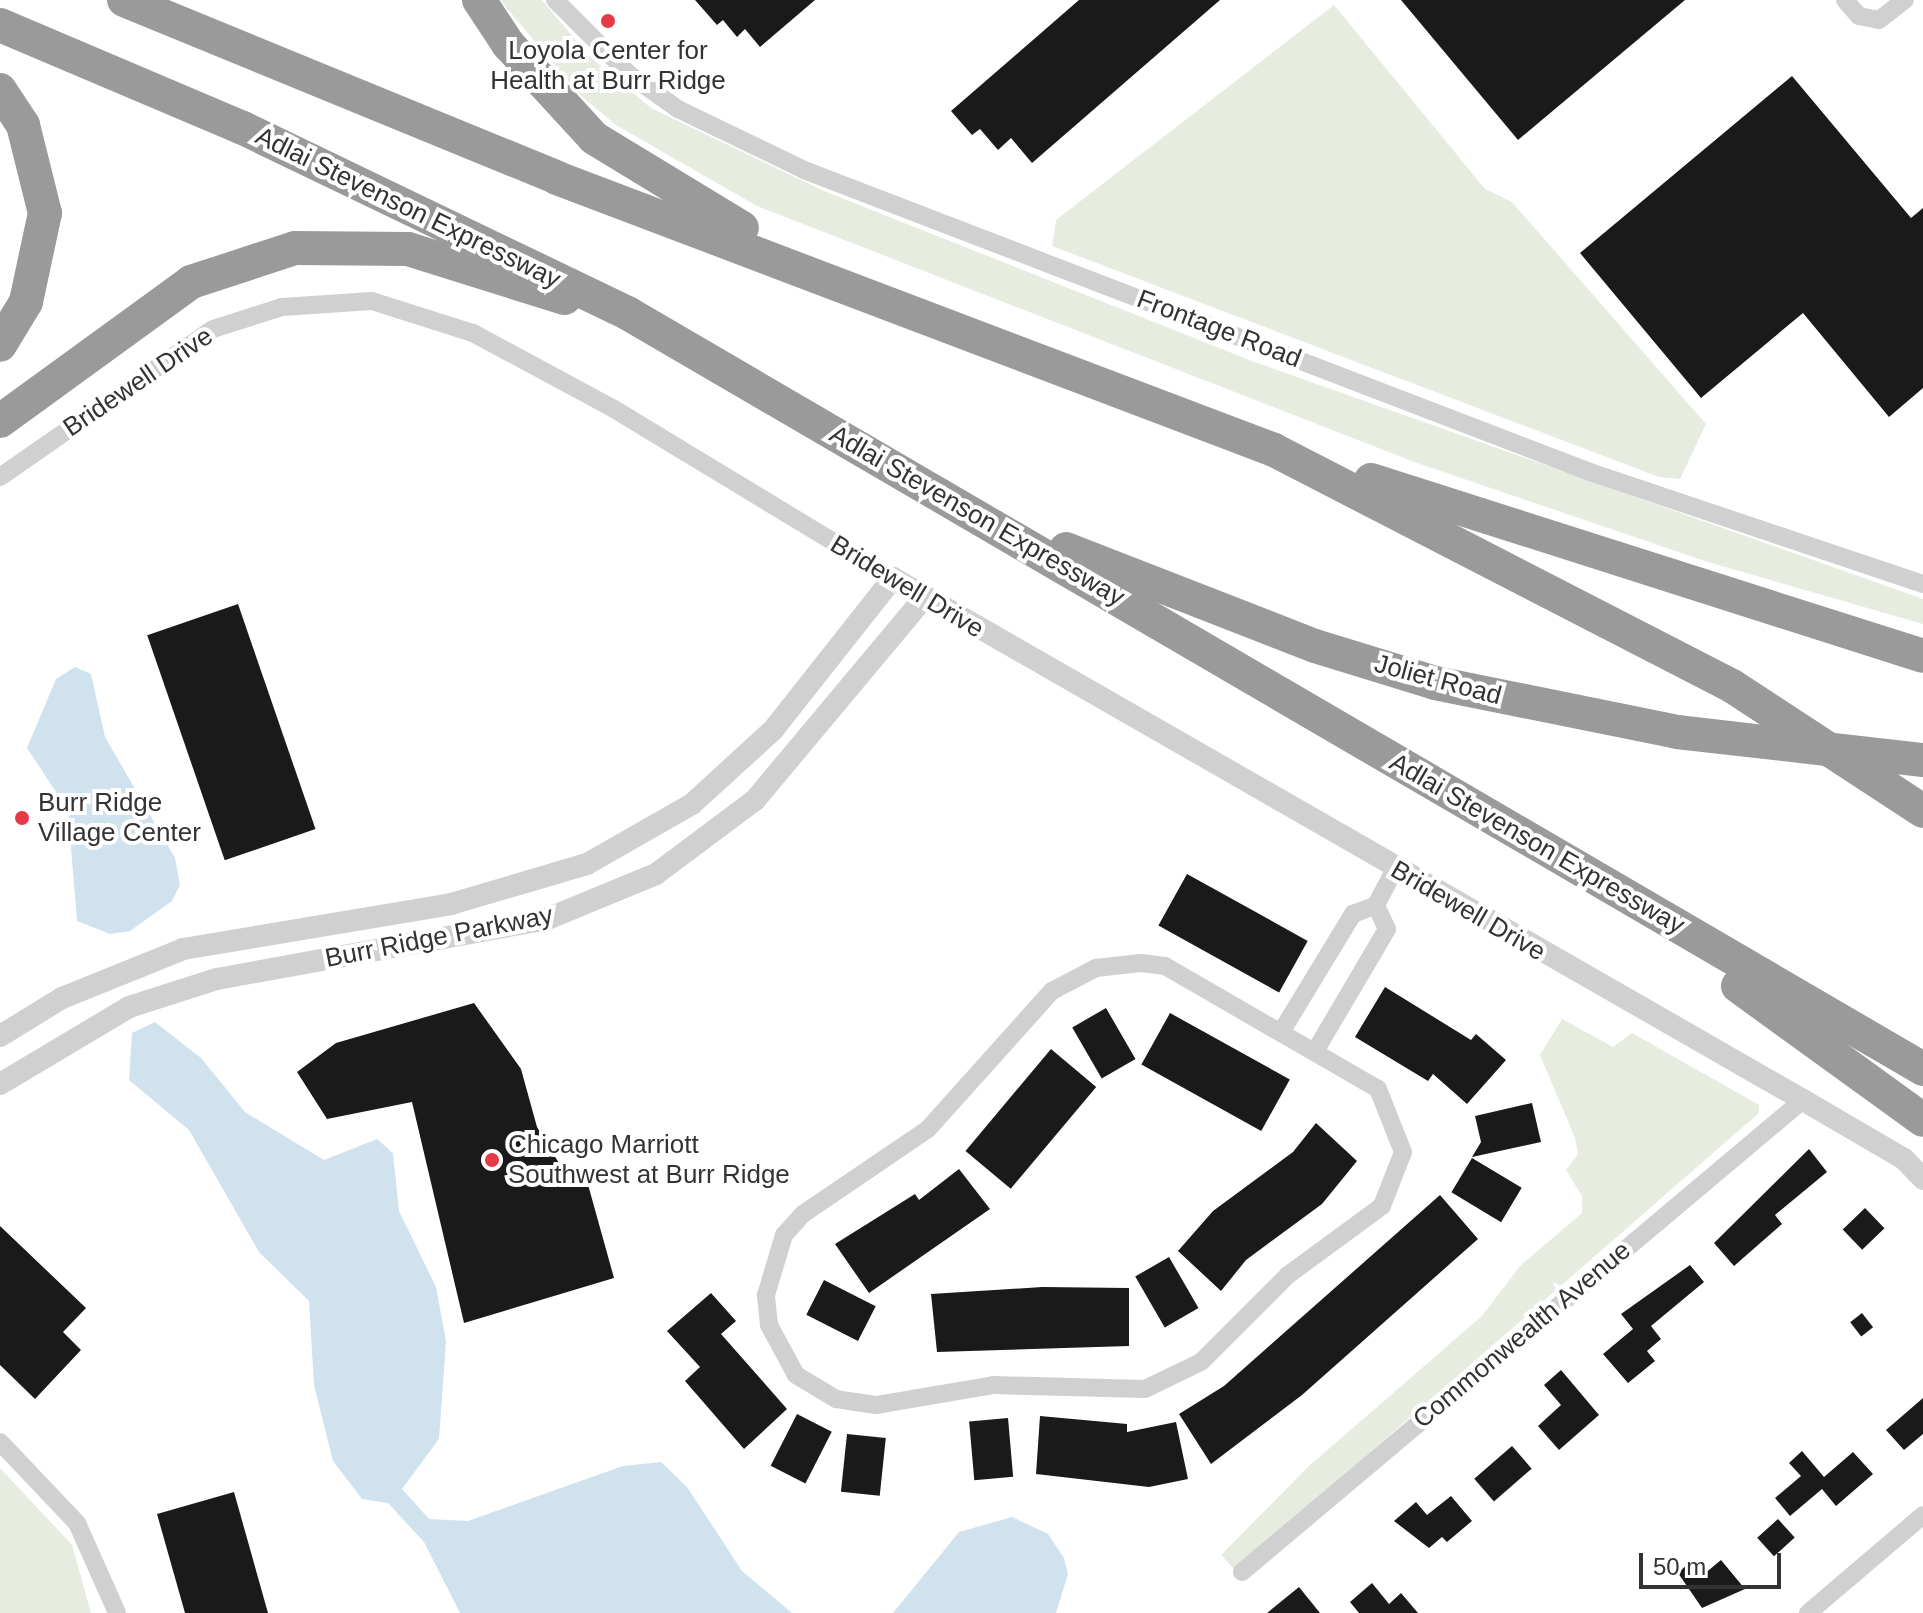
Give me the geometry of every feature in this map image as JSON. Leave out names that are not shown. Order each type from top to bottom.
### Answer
[{"type":"highway","points":[[124,0],[557,178],[1274,450],[1923,656]]},
{"type":"highway","points":[[479,0],[508,44],[594,138],[637,171],[848,286]]},
{"type":"highway","name":"Adlai Stevenson Expressway","points":[[0,25],[243,128],[629,314],[1923,1069]]},
{"type":"highway","points":[[0,90],[23,125],[45,213],[26,302],[0,345]]},
{"type":"highway","points":[[0,421],[191,282],[295,248],[408,249],[518,287],[629,314]]},
{"type":"highway","points":[[1274,450],[1732,686],[1923,811]]},
{"type":"highway","name":"Joliet Road","points":[[975,515],[1315,646],[1435,683],[1677,732],[1923,760]]},
{"type":"highway","points":[[1560,858],[1923,1120]]},
{"type":"street","name":"Frontage Road","points":[[555,0],[630,75],[678,109],[804,170],[1590,472],[1923,584]]},
{"type":"street","points":[[1845,0],[1859,16],[1879,20],[1905,0]]},
{"type":"street","name":"Bridewell Drive","points":[[0,477],[213,329],[282,307],[372,301],[473,333],[614,409],[923,599],[1803,1100],[1904,1159],[1923,1179]]},
{"type":"street","name":"Burr Ridge Parkway","points":[[0,1036],[62,998],[183,949],[451,904],[587,864],[692,804],[773,730],[893,578]]},
{"type":"street","name":"Burr Ridge Parkway","points":[[0,1084],[129,1007],[217,979],[547,919],[656,874],[755,800],[923,599]]},
{"type":"street","points":[[1283,1029],[1353,914],[1376,905],[1395,869]]},
{"type":"street","points":[[1317,1048],[1387,929],[1376,905]]},
{"type":"street","points":[[1165,966],[1283,1029],[1378,1089],[1391,1107],[1403,1152],[1394,1190],[1367,1219],[1288,1275],[1185,1373],[1124,1392],[994,1385],[865,1405],[818,1391],[781,1355],[766,1295],[784,1235],[803,1214],[928,1129],[1052,991],[1096,968],[1165,966]]},
{"type":"street","name":"Commonwealth Avenue","points":[[1242,1572],[1803,1100]]},
{"type":"street","points":[[0,1442],[77,1523],[117,1613]]},
{"type":"street","points":[[1808,1613],[1923,1515]]},
{"type":"shaded area","points":[[500,0],[542,0],[589,56],[651,108],[824,191],[1252,361],[1923,599],[1923,624],[1708,562],[1417,463],[757,206],[616,125],[580,95]]},
{"type":"shaded area","points":[[1334,5],[1485,189],[1512,202],[1706,424],[1680,479],[1659,477],[1052,246],[1056,220]]},
{"type":"shaded area","points":[[1562,1019],[1613,1047],[1632,1033],[1759,1105],[1759,1113],[1235,1570],[1221,1555],[1309,1466],[1482,1316],[1520,1266],[1582,1213],[1582,1196],[1566,1170],[1578,1154],[1575,1138],[1540,1055]]},
{"type":"shaded area","points":[[0,1468],[72,1545],[91,1613],[0,1613]]},
{"type":"water","points":[[75,667],[91,674],[105,737],[175,858],[180,885],[172,901],[130,931],[110,934],[77,921],[68,810],[27,748],[56,679]]},
{"type":"water","points":[[155,1022],[201,1058],[245,1112],[324,1160],[377,1139],[393,1153],[399,1211],[436,1287],[446,1341],[439,1439],[402,1489],[429,1519],[468,1521],[623,1466],[661,1462],[687,1487],[742,1571],[792,1613],[460,1613],[424,1542],[388,1503],[362,1499],[333,1461],[314,1385],[309,1301],[259,1252],[189,1130],[129,1080],[132,1033]]},
{"type":"water","points":[[1012,1517],[1048,1534],[1064,1558],[1068,1574],[1056,1613],[893,1613],[959,1532]]},
{"type":"building","points":[[695,0],[815,0],[760,47],[745,29],[737,37],[723,20],[717,25]]},
{"type":"building","points":[[1079,0],[1220,0],[1032,163],[1011,138],[998,150],[980,129],[972,135],[951,111]]},
{"type":"building","points":[[1401,0],[1685,0],[1518,140]]},
{"type":"building","points":[[1792,76],[1911,218],[1923,208],[1923,388],[1889,417],[1803,313],[1701,398],[1580,253]]},
{"type":"building","points":[[238,604],[315,829],[225,860],[147,635]]},
{"type":"building","points":[[1187,874],[1308,941],[1279,993],[1158,926]]},
{"type":"building","points":[[1385,987],[1471,1040],[1476,1034],[1506,1060],[1467,1104],[1433,1074],[1428,1081],[1355,1037]]},
{"type":"building","name":"Chicago Marriott Southwest at Burr Ridge","points":[[474,1003],[521,1069],[537,1127],[571,1183],[587,1181],[614,1278],[464,1323],[412,1102],[327,1119],[297,1072],[336,1043]]},
{"type":"building","points":[[1106,1008],[1136,1059],[1102,1079],[1072,1028]]},
{"type":"building","points":[[1170,1013],[1290,1079],[1261,1131],[1141,1065]]},
{"type":"building","points":[[1051,1049],[1096,1087],[1011,1189],[966,1151]]},
{"type":"building","points":[[1532,1103],[1541,1142],[1472,1157],[1481,1142],[1475,1116]]},
{"type":"building","points":[[1316,1123],[1357,1161],[1322,1204],[1246,1260],[1221,1291],[1178,1251],[1213,1211],[1293,1152]]},
{"type":"building","points":[[1809,1149],[1827,1172],[1775,1215],[1782,1224],[1734,1266],[1714,1243]]},
{"type":"building","points":[[1472,1158],[1522,1188],[1501,1222],[1451,1192]]},
{"type":"building","points":[[959,1169],[990,1209],[869,1293],[835,1244],[915,1194],[919,1200]]},
{"type":"building","points":[[1440,1195],[1478,1239],[1302,1395],[1211,1464],[1179,1414],[1224,1386]]},
{"type":"building","points":[[1865,1208],[1884,1228],[1862,1250],[1843,1230]]},
{"type":"building","points":[[0,1226],[86,1308],[63,1332],[81,1350],[35,1399],[0,1365]]},
{"type":"building","points":[[1169,1257],[1198,1308],[1165,1328],[1135,1276]]},
{"type":"building","points":[[1690,1265],[1704,1282],[1651,1326],[1661,1339],[1647,1351],[1655,1361],[1628,1383],[1603,1354],[1633,1329],[1621,1314]]},
{"type":"building","points":[[824,1280],[876,1306],[858,1341],[806,1315]]},
{"type":"building","points":[[1042,1287],[1129,1288],[1129,1346],[937,1352],[931,1294]]},
{"type":"building","points":[[711,1293],[736,1321],[721,1334],[787,1409],[744,1449],[685,1381],[700,1367],[667,1331]]},
{"type":"building","points":[[1862,1313],[1873,1327],[1861,1336],[1850,1322]]},
{"type":"building","points":[[1561,1370],[1599,1415],[1559,1450],[1538,1426],[1561,1405],[1544,1385]]},
{"type":"building","points":[[1923,1398],[1923,1434],[1904,1450],[1886,1430]]},
{"type":"building","points":[[797,1414],[832,1432],[805,1483],[771,1466]]},
{"type":"building","points":[[1040,1416],[1127,1424],[1127,1432],[1176,1422],[1188,1479],[1149,1487],[1036,1474]]},
{"type":"building","points":[[1008,1418],[1013,1477],[974,1480],[969,1421]]},
{"type":"building","points":[[847,1434],[886,1438],[880,1496],[841,1492]]},
{"type":"building","points":[[1512,1446],[1532,1469],[1494,1501],[1474,1479]]},
{"type":"building","points":[[1802,1451],[1824,1477],[1853,1452],[1873,1474],[1836,1506],[1822,1489],[1790,1516],[1775,1498],[1801,1476],[1789,1463]]},
{"type":"building","points":[[234,1492],[268,1613],[185,1613],[157,1514]]},
{"type":"building","points":[[1451,1496],[1472,1521],[1447,1542],[1442,1537],[1429,1548],[1394,1521],[1416,1502],[1427,1515]]},
{"type":"building","points":[[1778,1519],[1795,1538],[1774,1556],[1757,1538]]},
{"type":"building","points":[[1721,1560],[1745,1589],[1702,1608],[1678,1573],[1691,1561],[1703,1575]]},
{"type":"building","points":[[1372,1583],[1389,1604],[1401,1593],[1418,1613],[1359,1613],[1350,1602]]},
{"type":"building","points":[[1299,1587],[1320,1613],[1267,1613]]},
{"type":"place","name":"Loyola Center for Health at Burr Ridge","points":[[608,21]]},
{"type":"place","name":"Burr Ridge Village Center","points":[[22,818]]},
{"type":"place","name":"Chicago Marriott Southwest at Burr Ridge","points":[[492,1160]]}]
